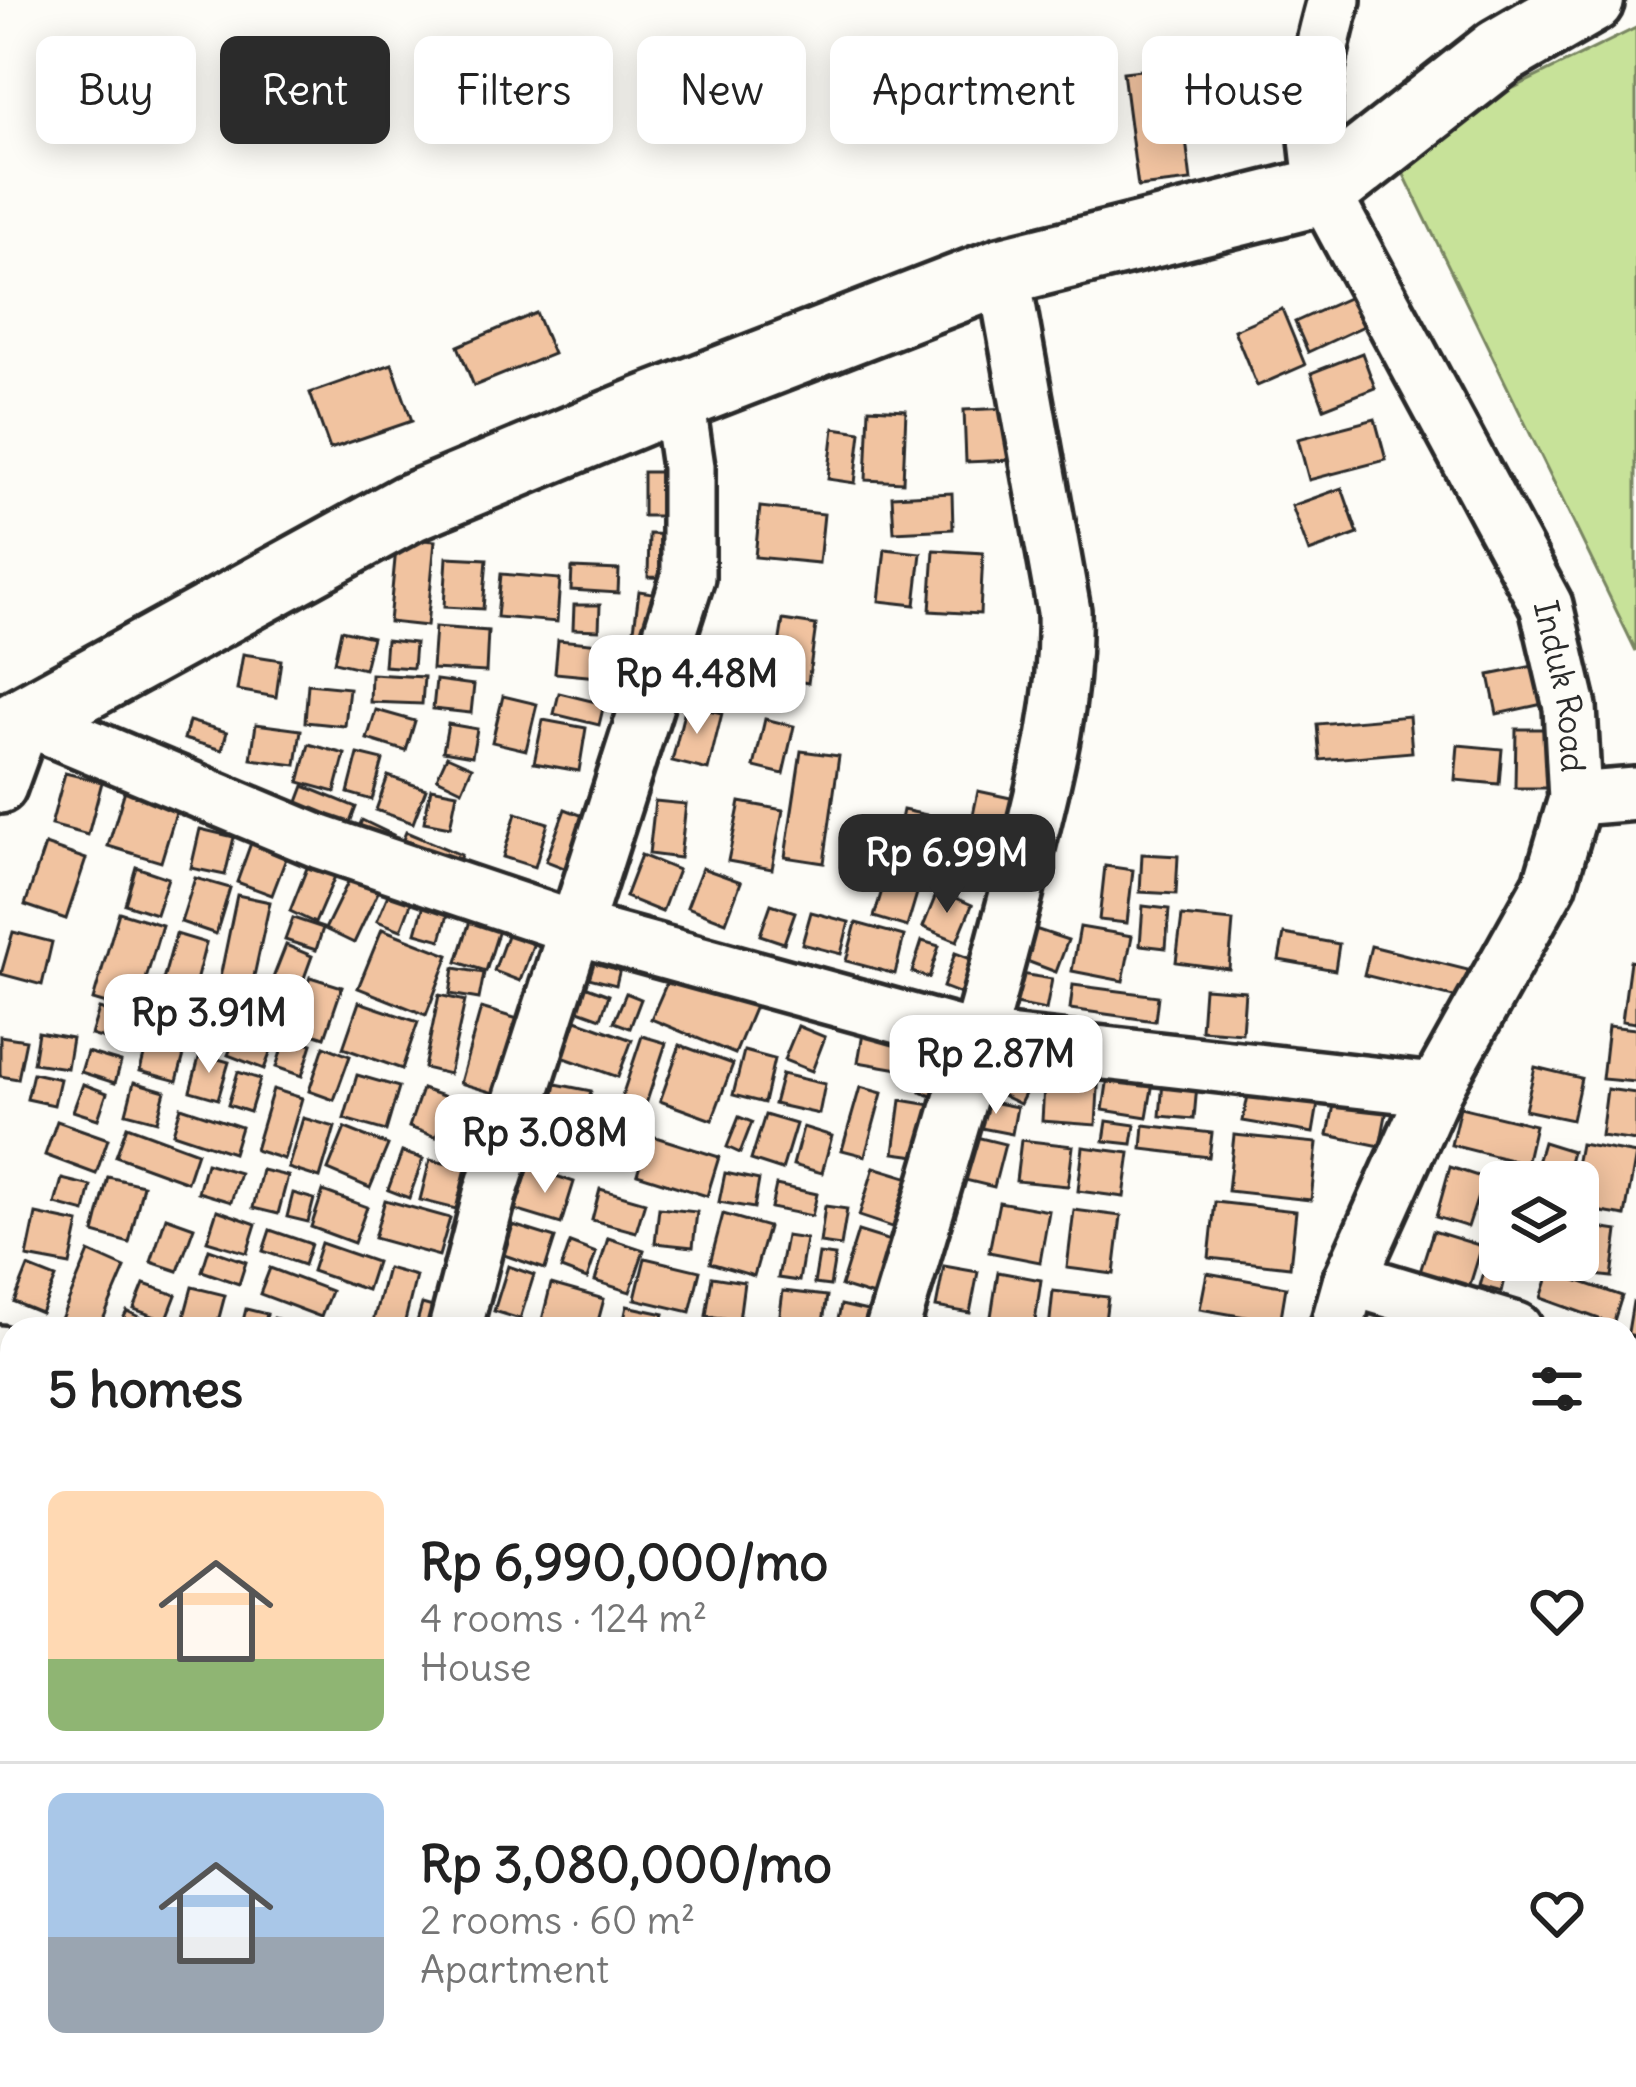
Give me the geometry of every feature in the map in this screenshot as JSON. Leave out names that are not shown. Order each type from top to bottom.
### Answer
[{"type":"street","name":"Induk Road","points":[[1334,0],[1313,74],[1310,119],[1323,191],[1546,605],[1570,706],[1575,799],[1550,884],[1435,1090],[1350,1279],[1339,1317]]},
{"type":"street","points":[[0,787],[18,725],[158,641],[409,508],[1004,272],[1323,191],[1500,52],[1590,0]]},
{"type":"street","points":[[896,1317],[979,1039],[1060,723],[1066,665],[1064,611],[1004,272]]},
{"type":"street","points":[[458,1317],[490,1194],[688,577],[688,467],[678,399]]},
{"type":"street","points":[[18,725],[302,836],[578,929],[979,1039],[1435,1090]]},
{"type":"street","points":[[1575,799],[1636,794]]},
{"type":"street","points":[[1350,1279],[1476,1317]]},
{"type":"green space","points":[[1636,28],[1636,651],[1391,148]]},
{"type":"building","points":[[1142,70],[1142,144],[1186,144],[1191,181],[1138,187],[1123,72]]},
{"type":"building","points":[[1357,294],[1370,323],[1308,352],[1295,322]]},
{"type":"building","points":[[1282,309],[1305,365],[1257,386],[1234,330]]},
{"type":"building","points":[[536,313],[553,354],[474,386],[458,346]]},
{"type":"building","points":[[1362,353],[1375,388],[1324,408],[1311,373]]},
{"type":"building","points":[[392,364],[412,421],[330,449],[310,393]]},
{"type":"building","points":[[869,408],[906,410],[903,482],[866,480]]},
{"type":"building","points":[[1011,408],[1013,460],[966,462],[964,410]]},
{"type":"building","points":[[1375,419],[1386,460],[1309,480],[1298,439]]},
{"type":"building","points":[[834,428],[861,432],[855,483],[828,479]]},
{"type":"building","points":[[643,472],[665,472],[664,516],[643,516]]},
{"type":"building","points":[[1342,488],[1358,534],[1309,552],[1292,506]]},
{"type":"building","points":[[952,493],[953,529],[894,532],[892,496]]},
{"type":"building","points":[[760,507],[824,514],[819,563],[755,557]]},
{"type":"building","points":[[649,534],[681,535],[681,578],[648,577]]},
{"type":"building","points":[[397,538],[435,541],[427,626],[389,622]]},
{"type":"building","points":[[885,549],[921,553],[915,605],[879,601]]},
{"type":"building","points":[[934,550],[983,553],[980,614],[930,611]]},
{"type":"building","points":[[447,557],[487,559],[483,609],[444,607]]},
{"type":"building","points":[[572,568],[619,570],[618,593],[571,590]]},
{"type":"building","points":[[501,574],[560,579],[557,622],[497,617]]},
{"type":"building","points":[[639,591],[666,595],[658,648],[632,645]]},
{"type":"building","points":[[574,605],[600,605],[599,630],[573,629]]},
{"type":"building","points":[[783,620],[816,625],[808,683],[774,677]]},
{"type":"building","points":[[435,627],[488,631],[486,672],[432,669]]},
{"type":"building","points":[[341,630],[372,637],[364,669],[334,662]]},
{"type":"building","points":[[386,640],[415,643],[413,668],[384,666]]},
{"type":"building","points":[[558,640],[601,644],[598,677],[555,673]]},
{"type":"building","points":[[243,654],[281,660],[276,697],[237,690]]},
{"type":"building","points":[[1538,665],[1547,703],[1497,714],[1489,675]]},
{"type":"building","points":[[371,674],[424,677],[422,704],[370,702]]},
{"type":"building","points":[[436,680],[474,685],[471,713],[433,709]]},
{"type":"building","points":[[308,684],[349,688],[345,726],[305,722]]},
{"type":"building","points":[[559,693],[604,704],[599,725],[554,714]]},
{"type":"building","points":[[503,696],[537,704],[526,750],[492,742]]},
{"type":"building","points":[[686,705],[722,713],[708,770],[672,761]]},
{"type":"building","points":[[376,710],[415,721],[406,751],[367,739]]},
{"type":"building","points":[[1409,716],[1412,752],[1320,760],[1317,724]]},
{"type":"building","points":[[765,719],[794,726],[783,774],[754,767]]},
{"type":"building","points":[[543,720],[586,728],[579,771],[534,763]]},
{"type":"building","points":[[189,721],[227,732],[222,750],[184,739]]},
{"type":"building","points":[[256,724],[301,730],[296,765],[251,759]]},
{"type":"building","points":[[448,724],[477,729],[472,756],[443,751]]},
{"type":"building","points":[[1516,729],[1554,729],[1554,788],[1515,788]]},
{"type":"building","points":[[309,744],[345,754],[335,792],[299,782]]},
{"type":"building","points":[[1458,745],[1502,749],[1499,784],[1455,780]]},
{"type":"building","points":[[801,751],[839,756],[824,863],[785,857]]},
{"type":"building","points":[[358,754],[383,760],[372,800],[348,793]]},
{"type":"building","points":[[447,756],[472,767],[462,790],[437,778]]},
{"type":"building","points":[[65,773],[102,782],[88,835],[51,825]]},
{"type":"building","points":[[388,776],[426,789],[413,823],[376,810]]},
{"type":"building","points":[[304,786],[356,807],[341,846],[289,826]]},
{"type":"building","points":[[431,788],[457,793],[450,827],[424,822]]},
{"type":"building","points":[[125,790],[178,806],[161,862],[108,846]]},
{"type":"building","points":[[978,791],[1029,802],[1023,830],[972,820]]},
{"type":"building","points":[[655,801],[686,804],[680,858],[649,854]]},
{"type":"building","points":[[740,802],[783,810],[772,869],[728,861]]},
{"type":"building","points":[[565,809],[591,819],[572,871],[546,861]]},
{"type":"building","points":[[903,810],[936,817],[929,850],[896,843]]},
{"type":"building","points":[[516,813],[548,823],[535,867],[503,857]]},
{"type":"building","points":[[362,820],[393,835],[380,859],[351,845]]},
{"type":"building","points":[[957,823],[997,833],[983,890],[943,881]]},
{"type":"building","points":[[200,829],[234,837],[225,875],[191,868]]},
{"type":"building","points":[[406,832],[461,855],[452,877],[397,854]]},
{"type":"building","points":[[251,843],[287,856],[272,895],[237,882]]},
{"type":"building","points":[[45,845],[86,859],[66,919],[25,905]]},
{"type":"building","points":[[1142,854],[1178,856],[1176,894],[1140,892]]},
{"type":"building","points":[[641,855],[678,870],[662,912],[625,897]]},
{"type":"building","points":[[309,863],[336,874],[315,923],[290,911]]},
{"type":"building","points":[[1105,866],[1133,870],[1127,923],[1099,920]]},
{"type":"building","points":[[136,867],[168,878],[156,914],[125,904]]},
{"type":"building","points":[[702,868],[741,882],[726,922],[687,907]]},
{"type":"building","points":[[352,874],[380,888],[354,943],[325,929]]},
{"type":"building","points":[[195,878],[230,888],[216,934],[181,922]]},
{"type":"building","points":[[885,880],[918,890],[907,927],[874,917]]},
{"type":"building","points":[[390,890],[413,898],[401,930],[377,921]]},
{"type":"building","points":[[938,890],[972,905],[957,941],[923,927]]},
{"type":"building","points":[[237,895],[270,902],[248,1004],[216,997]]},
{"type":"building","points":[[426,897],[451,903],[441,940],[416,933]]},
{"type":"building","points":[[771,904],[795,912],[784,943],[760,935]]},
{"type":"building","points":[[475,905],[504,914],[486,971],[457,962]]},
{"type":"building","points":[[1143,906],[1169,909],[1166,948],[1140,945]]},
{"type":"building","points":[[119,912],[162,925],[136,1013],[93,1000]]},
{"type":"building","points":[[811,912],[849,922],[841,954],[802,944]]},
{"type":"building","points":[[514,916],[540,926],[520,981],[494,971]]},
{"type":"building","points":[[1182,916],[1233,921],[1229,969],[1176,962]]},
{"type":"building","points":[[293,918],[323,928],[316,950],[285,940]]},
{"type":"building","points":[[856,923],[904,936],[895,974],[846,961]]},
{"type":"building","points":[[1080,927],[1132,936],[1123,981],[1072,971]]},
{"type":"building","points":[[382,929],[449,955],[426,1015],[358,988]]},
{"type":"building","points":[[1035,929],[1068,940],[1056,972],[1024,960]]},
{"type":"building","points":[[13,932],[52,942],[42,985],[1,974]]},
{"type":"building","points":[[176,934],[206,943],[193,993],[162,984]]},
{"type":"building","points":[[1284,934],[1339,944],[1335,970],[1279,960]]},
{"type":"building","points":[[922,941],[939,946],[929,978],[912,972]]},
{"type":"building","points":[[286,945],[312,956],[288,1022],[260,1011]]},
{"type":"building","points":[[580,946],[623,956],[616,985],[573,974]]},
{"type":"building","points":[[1371,946],[1468,970],[1461,999],[1364,975]]},
{"type":"building","points":[[955,953],[982,963],[969,997],[943,987]]},
{"type":"building","points":[[1630,961],[1636,962],[1636,1023],[1622,1021]]},
{"type":"building","points":[[675,964],[758,999],[735,1054],[651,1019]]},
{"type":"building","points":[[454,968],[484,973],[479,999],[450,994]]},
{"type":"building","points":[[1015,973],[1052,979],[1046,1010],[1010,1003]]},
{"type":"building","points":[[310,977],[342,987],[325,1037],[294,1027]]},
{"type":"building","points":[[566,979],[609,995],[601,1018],[557,1002]]},
{"type":"building","points":[[1073,985],[1158,996],[1155,1021],[1070,1009]]},
{"type":"building","points":[[1204,988],[1245,991],[1242,1033],[1201,1030]]},
{"type":"building","points":[[626,993],[641,999],[630,1028],[614,1022]]},
{"type":"building","points":[[439,995],[465,1001],[449,1074],[424,1068]]},
{"type":"building","points":[[158,1000],[196,1010],[177,1081],[140,1071]]},
{"type":"building","points":[[359,1002],[418,1022],[402,1069],[343,1048]]},
{"type":"building","points":[[481,1008],[518,1019],[497,1094],[460,1083]]},
{"type":"building","points":[[99,1009],[142,1022],[134,1048],[91,1035]]},
{"type":"building","points":[[207,1018],[228,1023],[222,1049],[201,1044]]},
{"type":"building","points":[[576,1020],[632,1040],[618,1077],[562,1057]]},
{"type":"building","points":[[865,1022],[917,1031],[910,1071],[858,1062]]},
{"type":"building","points":[[798,1026],[825,1037],[812,1071],[784,1060]]},
{"type":"building","points":[[1608,1026],[1636,1029],[1636,1082],[1602,1079]]},
{"type":"building","points":[[38,1032],[72,1038],[67,1068],[33,1063]]},
{"type":"building","points":[[238,1032],[273,1046],[264,1069],[228,1055]]},
{"type":"building","points":[[940,1035],[962,1043],[942,1100],[921,1092]]},
{"type":"building","points":[[0,1036],[26,1040],[18,1079],[0,1076]]},
{"type":"building","points":[[286,1036],[312,1044],[302,1076],[276,1067]]},
{"type":"building","points":[[642,1036],[666,1043],[645,1107],[621,1099]]},
{"type":"building","points":[[680,1045],[733,1064],[712,1120],[660,1101]]},
{"type":"building","points":[[324,1046],[350,1056],[334,1100],[309,1091]]},
{"type":"building","points":[[744,1051],[774,1059],[764,1103],[733,1095]]},
{"type":"building","points":[[87,1052],[121,1062],[115,1083],[81,1072]]},
{"type":"building","points":[[200,1054],[229,1062],[218,1099],[190,1091]]},
{"type":"building","points":[[1006,1055],[1037,1070],[1020,1104],[990,1089]]},
{"type":"building","points":[[1111,1057],[1156,1065],[1147,1117],[1103,1110]]},
{"type":"building","points":[[1535,1067],[1581,1078],[1572,1120],[1525,1110]]},
{"type":"building","points":[[1045,1068],[1099,1071],[1096,1125],[1042,1121]]},
{"type":"building","points":[[1164,1071],[1198,1074],[1194,1119],[1160,1116]]},
{"type":"building","points":[[238,1072],[260,1079],[250,1112],[228,1105]]},
{"type":"building","points":[[33,1073],[60,1079],[54,1105],[27,1099]]},
{"type":"building","points":[[782,1074],[825,1084],[819,1114],[774,1104]]},
{"type":"building","points":[[357,1075],[399,1087],[386,1131],[344,1119]]},
{"type":"building","points":[[1252,1075],[1321,1086],[1313,1133],[1243,1121]]},
{"type":"building","points":[[134,1082],[165,1091],[157,1121],[126,1113]]},
{"type":"building","points":[[83,1084],[107,1093],[98,1119],[73,1111]]},
{"type":"building","points":[[556,1084],[591,1091],[581,1135],[547,1127]]},
{"type":"building","points":[[860,1087],[882,1093],[865,1156],[842,1150]]},
{"type":"building","points":[[273,1089],[302,1098],[284,1159],[255,1150]]},
{"type":"building","points":[[422,1089],[449,1098],[436,1137],[409,1127]]},
{"type":"building","points":[[1607,1089],[1636,1093],[1636,1141],[1601,1136]]},
{"type":"building","points":[[901,1100],[931,1105],[924,1157],[894,1153]]},
{"type":"building","points":[[981,1100],[1017,1107],[1012,1134],[976,1127]]},
{"type":"building","points":[[1335,1100],[1387,1110],[1380,1146],[1328,1135]]},
{"type":"building","points":[[181,1107],[241,1127],[233,1153],[173,1133]]},
{"type":"building","points":[[1460,1107],[1535,1125],[1527,1161],[1451,1145]]},
{"type":"building","points":[[460,1110],[490,1121],[477,1152],[448,1141]]},
{"type":"building","points":[[765,1115],[796,1124],[782,1170],[751,1160]]},
{"type":"building","points":[[739,1117],[752,1122],[740,1153],[727,1147]]},
{"type":"building","points":[[303,1118],[335,1127],[320,1178],[288,1168]]},
{"type":"building","points":[[57,1121],[108,1139],[96,1174],[45,1155]]},
{"type":"building","points":[[1107,1121],[1135,1125],[1132,1144],[1104,1141]]},
{"type":"building","points":[[1144,1125],[1212,1133],[1209,1157],[1142,1149]]},
{"type":"building","points":[[127,1126],[197,1152],[187,1182],[116,1156]]},
{"type":"building","points":[[803,1127],[832,1136],[822,1173],[793,1165]]},
{"type":"building","points":[[345,1128],[388,1145],[370,1188],[328,1170]]},
{"type":"building","points":[[649,1135],[719,1157],[707,1196],[637,1174]]},
{"type":"building","points":[[1234,1135],[1317,1143],[1311,1200],[1228,1191]]},
{"type":"building","points":[[972,1136],[1005,1144],[994,1187],[961,1179]]},
{"type":"building","points":[[1021,1140],[1073,1146],[1068,1186],[1016,1181]]},
{"type":"building","points":[[1543,1142],[1572,1151],[1569,1161],[1537,1161]]},
{"type":"building","points":[[1580,1144],[1636,1154],[1625,1216],[1599,1212],[1599,1161],[1577,1161]]},
{"type":"building","points":[[1083,1147],[1130,1153],[1124,1197],[1078,1191]]},
{"type":"building","points":[[402,1152],[423,1159],[409,1198],[388,1190]]},
{"type":"building","points":[[430,1160],[466,1168],[456,1209],[420,1200]]},
{"type":"building","points":[[206,1163],[240,1173],[231,1202],[198,1192]]},
{"type":"building","points":[[529,1167],[574,1182],[561,1224],[515,1210]]},
{"type":"building","points":[[874,1167],[913,1179],[898,1229],[859,1216]]},
{"type":"building","points":[[1450,1167],[1479,1176],[1468,1227],[1436,1217]]},
{"type":"building","points":[[262,1170],[288,1176],[278,1214],[253,1208]]},
{"type":"building","points":[[725,1173],[759,1180],[754,1208],[719,1202]]},
{"type":"building","points":[[108,1177],[143,1185],[129,1243],[94,1233]]},
{"type":"building","points":[[62,1179],[91,1186],[85,1212],[55,1204]]},
{"type":"building","points":[[776,1185],[817,1194],[812,1216],[771,1208]]},
{"type":"building","points":[[600,1189],[645,1202],[636,1232],[592,1220]]},
{"type":"building","points":[[323,1191],[367,1207],[354,1243],[311,1227]]},
{"type":"building","points":[[293,1193],[314,1199],[308,1222],[287,1217]]},
{"type":"building","points":[[385,1200],[450,1218],[439,1256],[374,1238]]},
{"type":"building","points":[[999,1202],[1049,1211],[1040,1262],[989,1252]]},
{"type":"building","points":[[1215,1202],[1296,1211],[1290,1267],[1209,1258]]},
{"type":"building","points":[[825,1206],[847,1209],[841,1246],[820,1243]]},
{"type":"building","points":[[659,1208],[697,1212],[693,1247],[655,1243]]},
{"type":"building","points":[[217,1210],[256,1224],[247,1253],[207,1241]]},
{"type":"building","points":[[1074,1210],[1121,1216],[1114,1274],[1067,1268]]},
{"type":"building","points":[[36,1214],[79,1223],[70,1265],[27,1257]]},
{"type":"building","points":[[723,1214],[768,1227],[754,1276],[710,1263]]},
{"type":"building","points":[[166,1217],[194,1227],[178,1271],[151,1262]]},
{"type":"building","points":[[513,1225],[555,1238],[545,1269],[504,1255]]},
{"type":"building","points":[[1599,1228],[1618,1231],[1612,1277],[1599,1276]]},
{"type":"building","points":[[270,1230],[311,1244],[304,1265],[263,1251]]},
{"type":"building","points":[[858,1231],[900,1244],[883,1299],[841,1286]]},
{"type":"building","points":[[1433,1231],[1479,1245],[1469,1288],[1420,1272]]},
{"type":"building","points":[[786,1236],[806,1239],[799,1281],[778,1278]]},
{"type":"building","points":[[608,1238],[644,1250],[630,1292],[595,1281]]},
{"type":"building","points":[[321,1243],[376,1262],[367,1290],[312,1271]]},
{"type":"building","points":[[570,1243],[596,1253],[587,1279],[561,1269]]},
{"type":"building","points":[[209,1249],[246,1262],[239,1284],[202,1271]]},
{"type":"building","points":[[89,1252],[125,1268],[104,1317],[62,1317]]},
{"type":"building","points":[[819,1254],[835,1256],[830,1286],[814,1284]]},
{"type":"building","points":[[645,1258],[700,1271],[690,1312],[635,1299]]},
{"type":"building","points":[[508,1266],[534,1275],[521,1317],[494,1311]]},
{"type":"building","points":[[944,1266],[978,1272],[970,1313],[936,1307]]},
{"type":"building","points":[[28,1267],[56,1278],[41,1313],[14,1302]]},
{"type":"building","points":[[270,1268],[331,1291],[321,1317],[260,1294]]},
{"type":"building","points":[[387,1268],[416,1276],[406,1317],[374,1317]]},
{"type":"building","points":[[998,1272],[1041,1280],[1036,1317],[991,1317]]},
{"type":"building","points":[[1207,1273],[1286,1287],[1281,1317],[1200,1309]]},
{"type":"building","points":[[712,1277],[744,1282],[739,1317],[706,1316]]},
{"type":"building","points":[[1481,1281],[1504,1281],[1502,1292],[1480,1286]]},
{"type":"building","points":[[1547,1281],[1579,1281],[1622,1296],[1615,1317],[1594,1317],[1541,1298]]},
{"type":"building","points":[[144,1284],[176,1295],[168,1317],[134,1309]]},
{"type":"building","points":[[551,1284],[604,1299],[599,1317],[543,1317]]},
{"type":"building","points":[[192,1287],[225,1295],[219,1317],[184,1317]]},
{"type":"building","points":[[783,1291],[827,1296],[824,1317],[780,1317]]},
{"type":"building","points":[[1053,1291],[1108,1297],[1106,1317],[1050,1317]]},
{"type":"building","points":[[422,1304],[440,1309],[438,1317],[418,1317]]},
{"type":"building","points":[[841,1305],[876,1313],[875,1317],[838,1317]]},
{"type":"building","points":[[627,1306],[664,1314],[663,1317],[625,1317]]},
{"type":"building","points":[[1400,1307],[1421,1317],[1398,1317]]},
{"type":"building","points":[[246,1309],[267,1314],[266,1317],[244,1317]]}]
